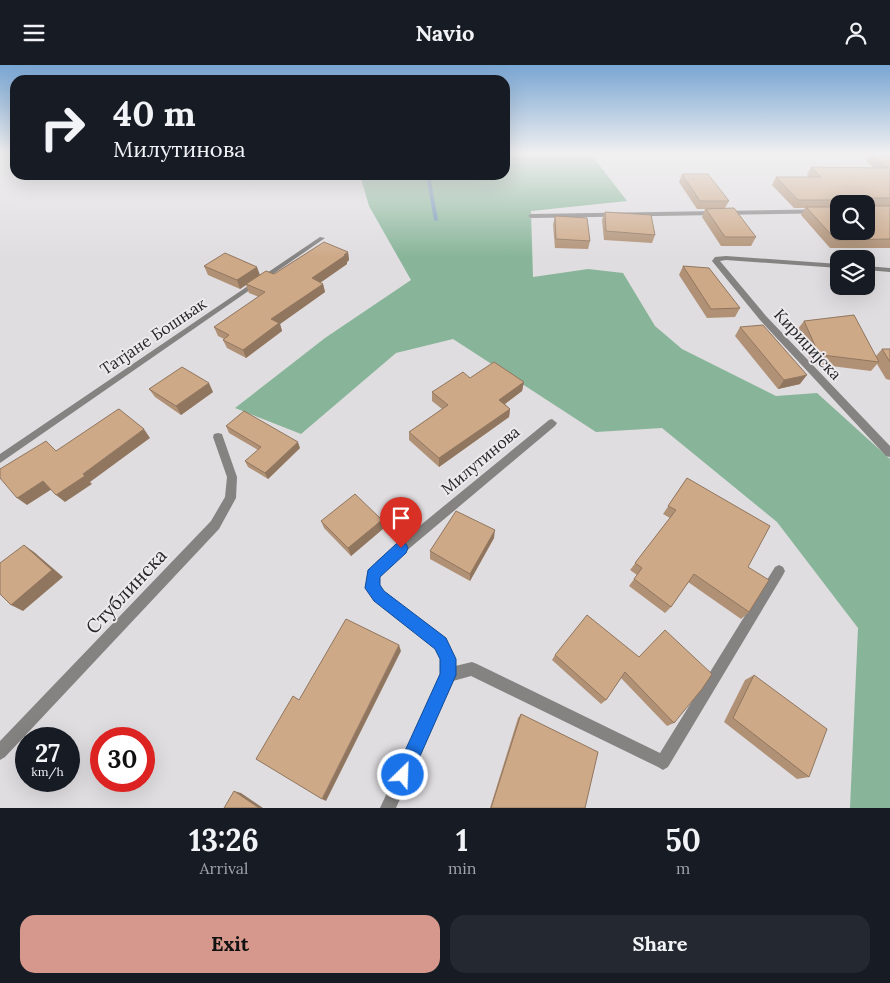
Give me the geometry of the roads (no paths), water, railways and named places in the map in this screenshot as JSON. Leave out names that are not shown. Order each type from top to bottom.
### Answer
[{"type":"street","points":[[531,216],[830,211]]},
{"type":"street","name":"Татјане Бошњак","points":[[0,459],[322,239]]},
{"type":"street","name":"Кириџијска","points":[[830,265],[726,258],[716,261],[717,266],[763,318],[890,453]]},
{"type":"street","points":[[875,269],[890,270]]},
{"type":"street","name":"Милутинова","points":[[448,675],[448,659],[440,643],[379,596],[372,588],[373,574],[382,564],[552,423]]},
{"type":"street","name":"Стублинска","points":[[0,752],[214,525],[230,498],[232,477],[218,437]]},
{"type":"street","points":[[388,808],[448,675],[472,669],[663,762],[778,571]]},
{"type":"waterway","points":[[430,188],[436,220]]}]
